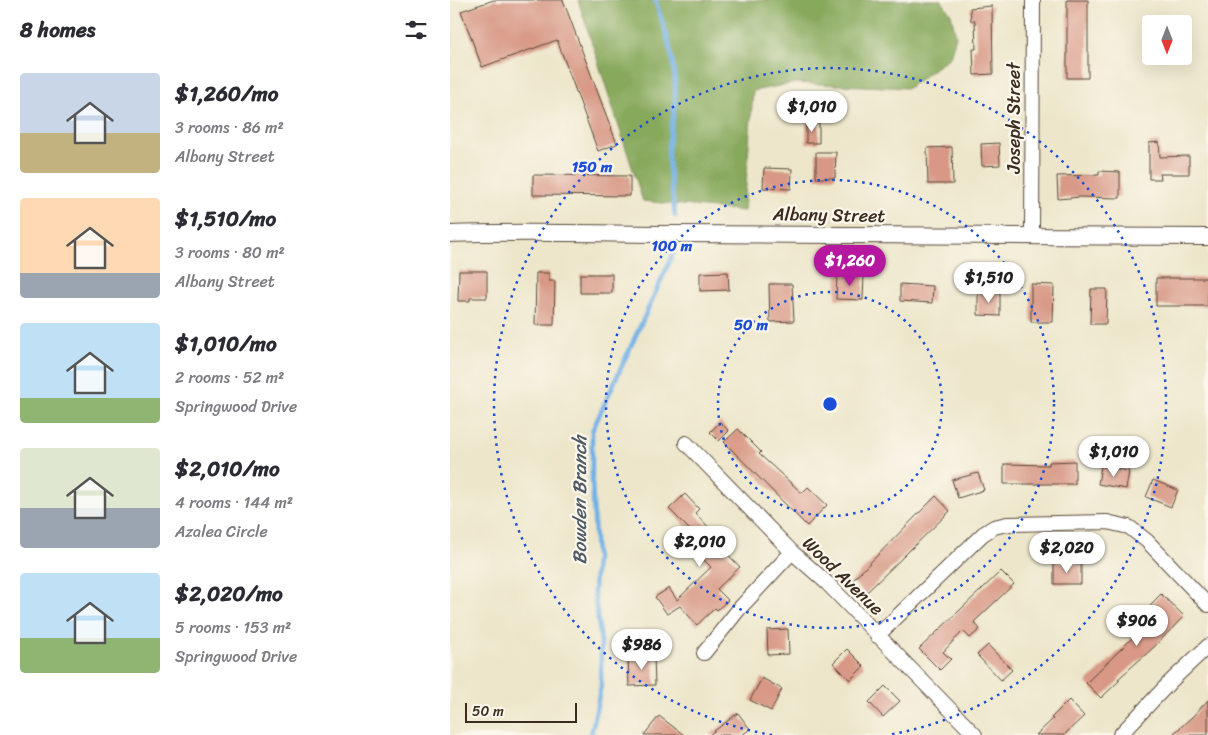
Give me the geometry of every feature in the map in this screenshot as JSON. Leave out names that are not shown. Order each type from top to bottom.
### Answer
[{"type":"street","name":"Joseph Street","points":[[1032,236],[1033,0]]},
{"type":"street","name":"Albany Street","points":[[450,234],[508,232],[1208,237]]},
{"type":"street","name":"Wood Avenue","points":[[686,443],[792,552],[827,583],[975,735]]},
{"type":"street","points":[[877,636],[983,534],[994,527],[1007,524],[1107,522],[1129,527],[1147,540],[1208,605]]},
{"type":"street","points":[[704,653],[739,609],[792,552]]},
{"type":"street","points":[[1120,735],[1208,646]]},
{"type":"green space","points":[[578,0],[941,0],[951,14],[956,36],[950,57],[908,88],[795,83],[753,91],[744,211],[643,201]]},
{"type":"building","points":[[494,0],[563,0],[617,144],[598,151],[557,40],[482,67],[461,11]]},
{"type":"building","points":[[1067,0],[1088,0],[1088,78],[1067,78]]},
{"type":"building","points":[[992,6],[993,74],[974,75],[973,49],[976,49],[975,21],[971,21],[970,8]]},
{"type":"building","points":[[806,123],[819,123],[819,143],[806,143]]},
{"type":"building","points":[[1159,142],[1160,157],[1189,156],[1189,174],[1160,174],[1161,179],[1149,179],[1149,143]]},
{"type":"building","points":[[999,143],[1000,165],[982,166],[981,144]]},
{"type":"building","points":[[952,147],[953,184],[928,184],[927,148]]},
{"type":"building","points":[[816,152],[836,152],[835,178],[816,178]]},
{"type":"building","points":[[764,168],[792,169],[791,189],[763,188]]},
{"type":"building","points":[[1099,171],[1120,172],[1120,198],[1080,197],[1058,199],[1057,176],[1099,175]]},
{"type":"building","points":[[533,175],[630,176],[630,196],[533,195]]},
{"type":"building","points":[[459,271],[487,271],[487,298],[470,298],[470,301],[458,301]]},
{"type":"building","points":[[728,272],[729,290],[700,291],[700,273]]},
{"type":"building","points":[[536,273],[549,273],[549,281],[555,281],[554,325],[535,325]]},
{"type":"building","points":[[580,274],[612,274],[612,293],[580,293]]},
{"type":"building","points":[[837,274],[864,275],[863,300],[836,299]]},
{"type":"building","points":[[1156,278],[1208,278],[1208,306],[1156,306]]},
{"type":"building","points":[[769,284],[792,284],[794,321],[770,322]]},
{"type":"building","points":[[900,284],[933,286],[932,303],[900,301]]},
{"type":"building","points":[[1031,284],[1054,285],[1053,322],[1031,322]]},
{"type":"building","points":[[1091,289],[1107,289],[1106,324],[1090,324]]},
{"type":"building","points":[[978,293],[1000,293],[1000,316],[978,315]]},
{"type":"building","points":[[720,422],[729,431],[719,441],[710,432]]},
{"type":"building","points":[[738,429],[761,452],[759,454],[802,493],[808,487],[827,505],[807,526],[724,442]]},
{"type":"building","points":[[1075,461],[1075,484],[1004,484],[1004,464],[1049,465],[1049,462]]},
{"type":"building","points":[[1101,466],[1129,471],[1126,489],[1098,484]]},
{"type":"building","points":[[978,473],[984,490],[958,498],[952,480]]},
{"type":"building","points":[[1153,480],[1178,490],[1171,507],[1146,497]]},
{"type":"building","points":[[685,494],[699,509],[695,513],[718,537],[714,540],[740,567],[717,589],[728,600],[717,610],[715,608],[697,625],[680,606],[667,614],[655,597],[669,588],[677,600],[711,567],[686,542],[694,534],[669,509]]},
{"type":"building","points":[[936,496],[950,511],[865,594],[852,581]]},
{"type":"building","points":[[1054,563],[1081,564],[1081,584],[1054,584]]},
{"type":"building","points":[[1001,571],[1014,584],[974,622],[980,629],[970,638],[963,631],[943,652],[951,659],[940,670],[919,649]]},
{"type":"building","points":[[1161,594],[1184,616],[1154,647],[1118,679],[1120,680],[1101,698],[1086,683],[1158,613],[1150,605]]},
{"type":"building","points":[[788,629],[789,654],[768,655],[767,630]]},
{"type":"building","points":[[988,645],[1012,670],[1001,680],[977,655]]},
{"type":"building","points":[[847,649],[864,666],[850,680],[833,663]]},
{"type":"building","points":[[654,656],[655,685],[629,686],[628,657]]},
{"type":"building","points":[[762,678],[782,689],[771,711],[750,700]]},
{"type":"building","points":[[885,686],[900,701],[883,717],[869,702]]},
{"type":"building","points":[[1069,700],[1084,716],[1064,735],[1036,735],[1053,719],[1051,718]]},
{"type":"building","points":[[1208,700],[1208,735],[1172,735],[1193,716]]},
{"type":"building","points":[[738,713],[750,729],[742,735],[709,735]]},
{"type":"building","points":[[659,716],[684,735],[644,735]]},
{"type":"waterway","name":"Bowden Branch","points":[[655,0],[673,62],[675,101],[668,155],[675,216]]},
{"type":"waterway","name":"Bowden Branch","points":[[591,735],[601,686],[601,642],[594,592],[596,558],[592,480],[592,431],[675,250]]}]
